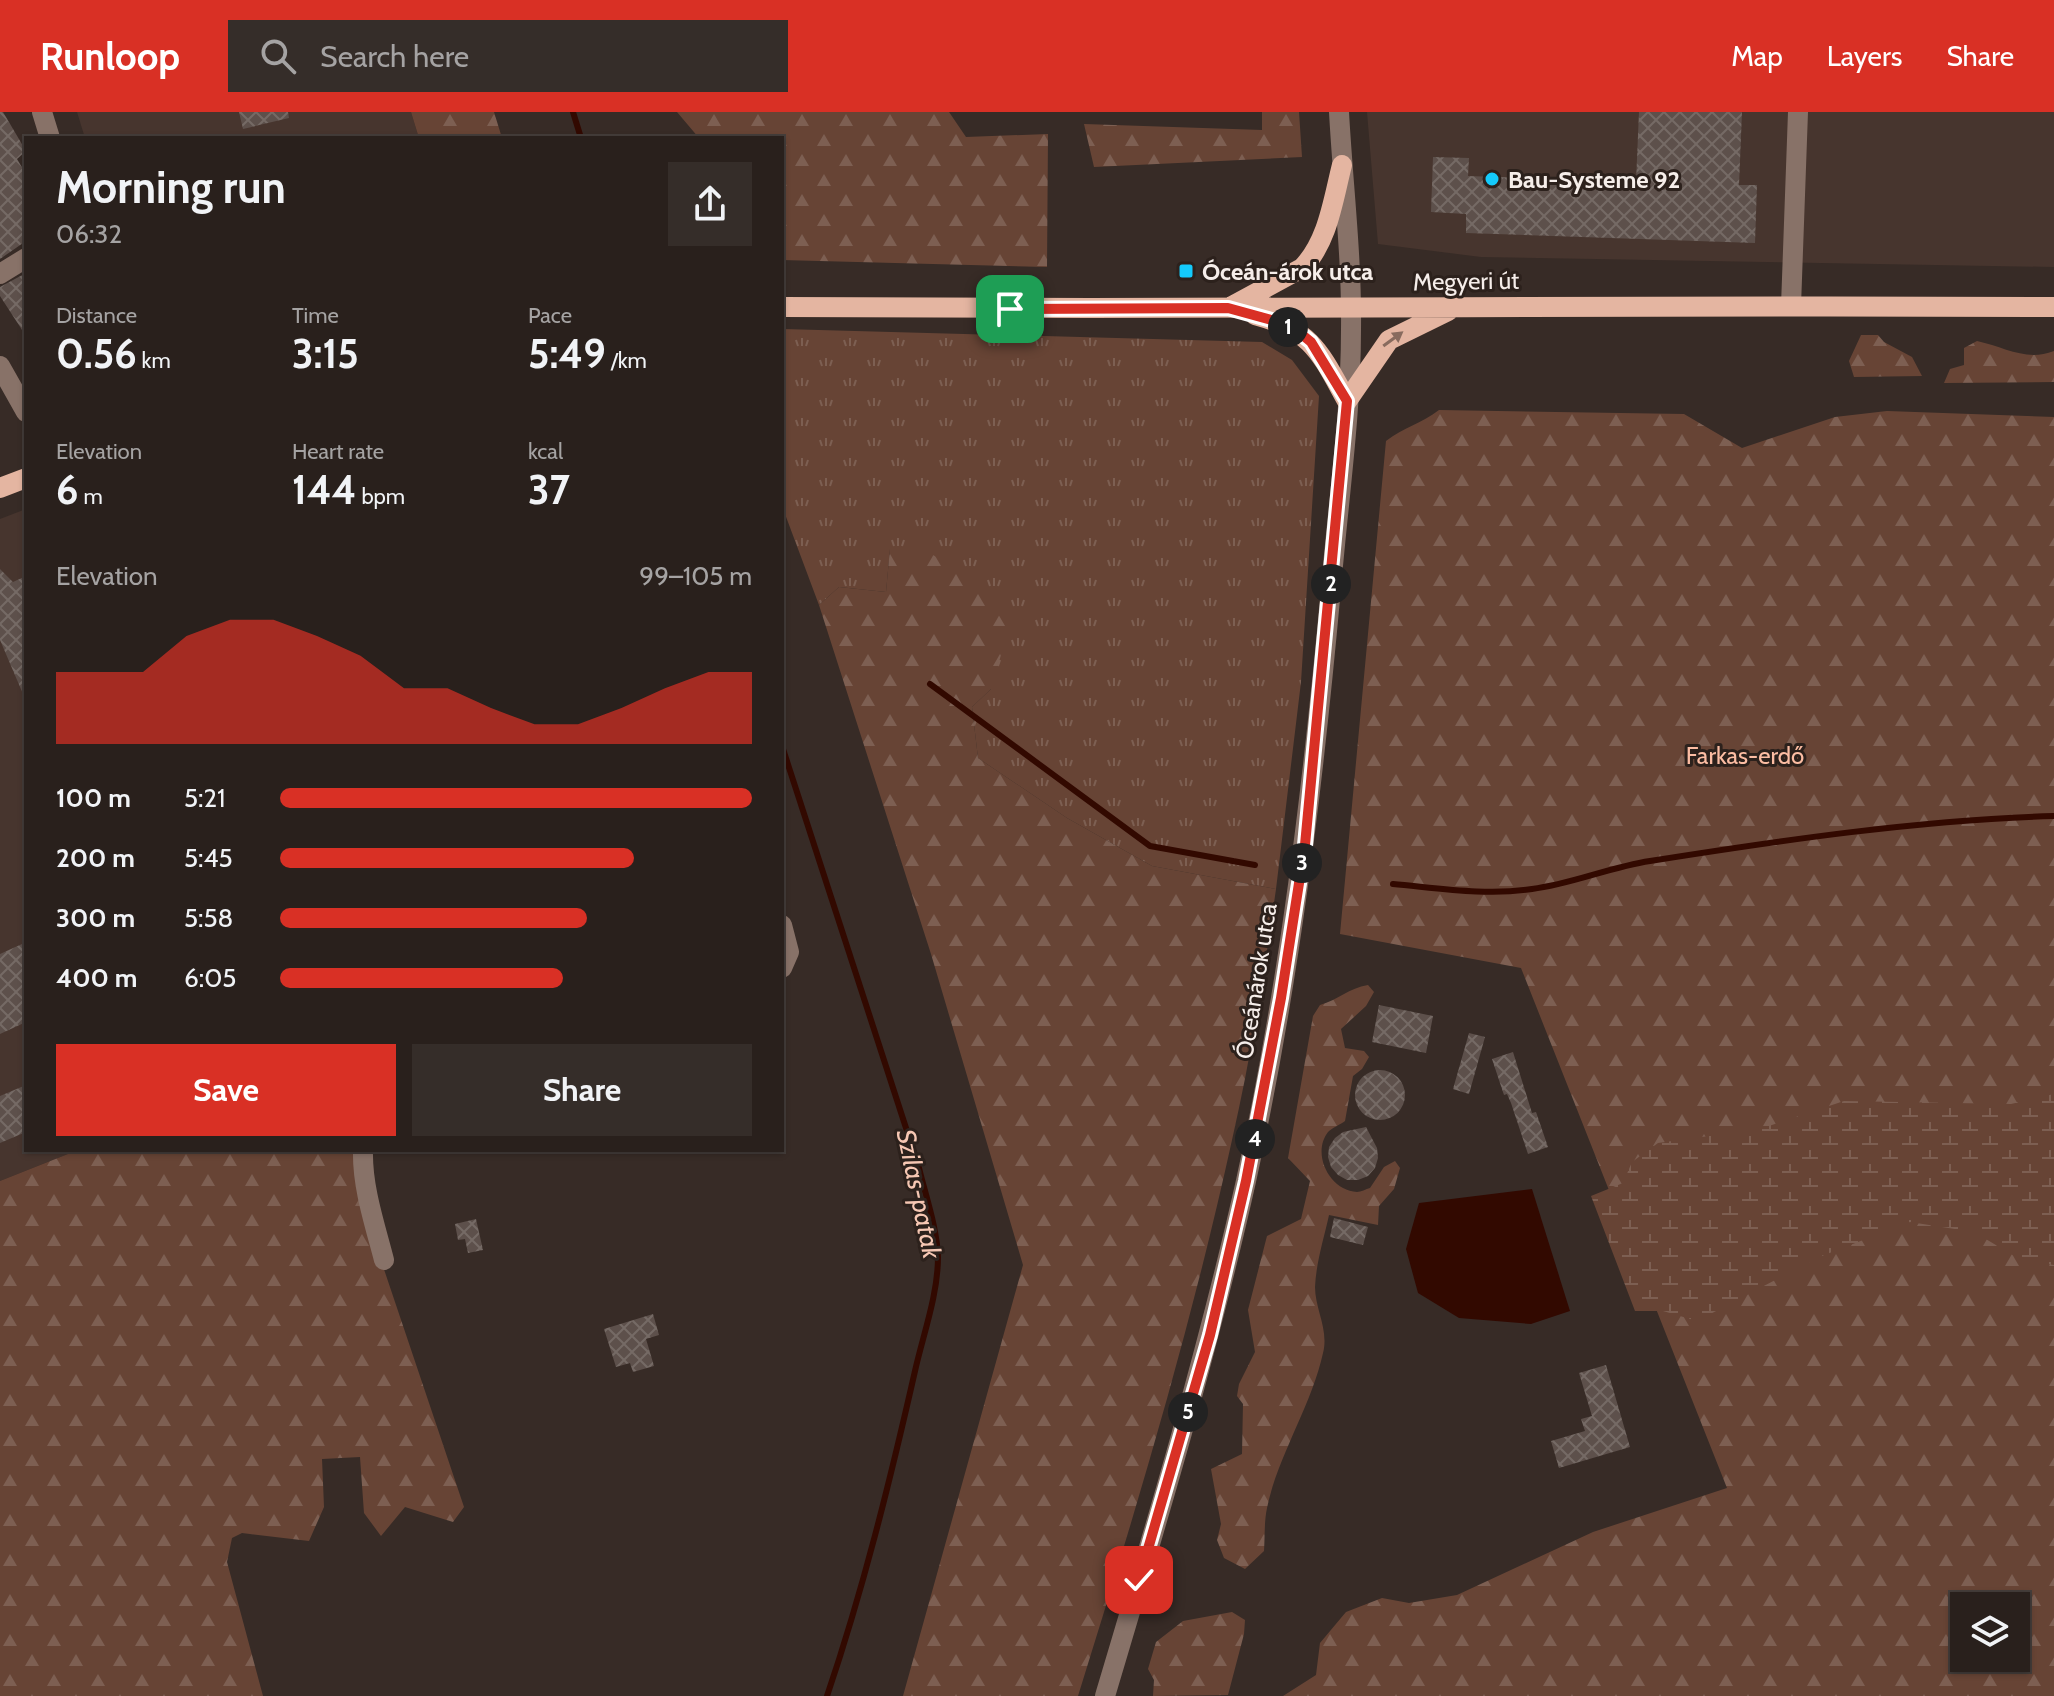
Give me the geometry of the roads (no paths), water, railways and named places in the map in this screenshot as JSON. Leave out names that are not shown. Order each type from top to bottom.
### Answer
[{"type":"main road","points":[[1228,308],[1286,277],[1309,260],[1319,248],[1342,165]]},
{"type":"main road","name":"Megyeri út","points":[[784,307],[2054,307]]},
{"type":"main road","points":[[1228,308],[1275,321],[1300,333],[1314,346],[1347,401],[1389,340],[1442,312],[1471,307]]},
{"type":"main road","points":[[0,488],[24,479]]},
{"type":"street","points":[[42,112],[49,136]]},
{"type":"street","name":"Óceánárok utca","points":[[1105,1696],[1210,1335],[1258,1126],[1305,845],[1347,401],[1351,308],[1339,112]]},
{"type":"street","points":[[1791,306],[1798,112]]},
{"type":"street","points":[[0,274],[24,259]]},
{"type":"street","points":[[0,366],[24,408]]},
{"type":"street","points":[[784,933],[789,952],[784,963]]},
{"type":"street","points":[[363,1152],[368,1192],[384,1260]]},
{"type":"waterway","name":"Szilas-patak","points":[[573,112],[580,136]]},
{"type":"waterway","points":[[930,684],[1150,846],[1255,865]]},
{"type":"waterway","name":"Szilas-patak","points":[[784,752],[919,1168],[938,1257],[933,1300],[886,1494],[827,1696]]},
{"type":"waterway","points":[[1393,884],[1462,891],[1515,891],[1547,887],[1635,864],[1700,853],[1902,826],[2054,816]]},
{"type":"place","name":"Bau-Systeme 92","points":[[1492,179]]},
{"type":"place","name":"Óceán-árok utca","points":[[1186,271]]},
{"type":"park label","name":"Farkas-erdő","points":[[1745,755]]}]
